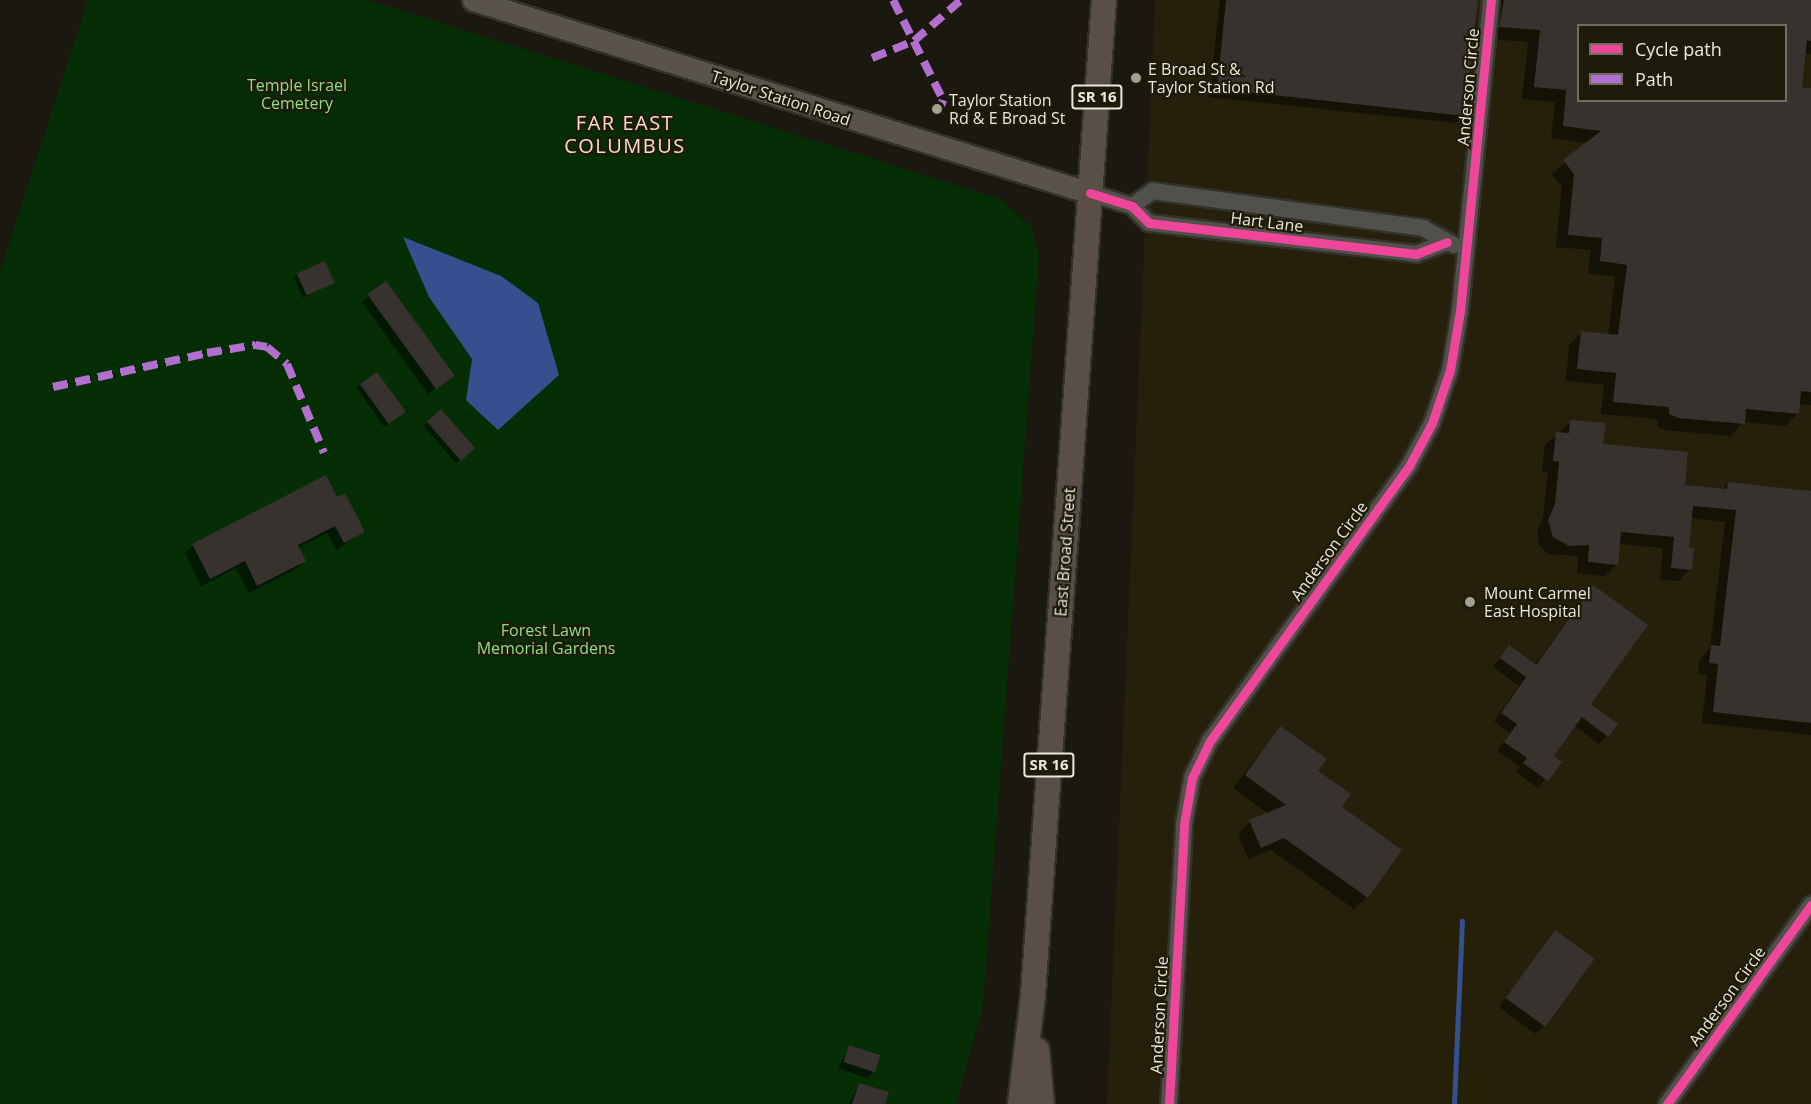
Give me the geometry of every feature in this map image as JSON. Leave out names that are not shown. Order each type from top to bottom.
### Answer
[{"type":"highway","name":"East Broad Street","points":[[1020,1104],[1033,996],[1104,0]]},
{"type":"highway","points":[[1033,996],[1042,1104]]},
{"type":"main road","name":"Taylor Station Road","points":[[472,0],[1090,193]]},
{"type":"street","name":"Anderson Circle","points":[[1169,1104],[1184,824],[1194,772],[1210,741],[1421,445],[1450,370],[1491,0]]},
{"type":"street","name":"Hart Lane","points":[[1132,206],[1153,191],[1423,228],[1465,250]]},
{"type":"street","name":"Hart Lane","points":[[1090,193],[1132,206],[1149,223],[1416,254],[1447,242]]},
{"type":"street","name":"Anderson Circle","points":[[1667,1104],[1811,905]]},
{"type":"shaded area","name":"Mount Carmel East Hospital","points":[[1155,0],[1811,0],[1811,1104],[1107,1104]]},
{"type":"green space","name":"Forest Lawn Memorial Gardens","points":[[88,0],[368,0],[1000,199],[1031,226],[1039,256],[983,1006],[956,1104],[0,1104],[0,271]]},
{"type":"water","points":[[403,237],[501,276],[538,303],[559,375],[498,430],[466,400],[472,359],[429,297]]},
{"type":"building","points":[[1226,0],[1478,0],[1465,116],[1217,89]]},
{"type":"building","name":"Mount Carmel East Hospital","points":[[1504,0],[1811,0],[1811,41],[1807,40],[1802,88],[1811,88],[1811,392],[1801,391],[1799,414],[1746,409],[1745,424],[1678,418],[1669,414],[1669,407],[1613,402],[1616,373],[1577,369],[1581,331],[1618,335],[1627,265],[1600,261],[1602,238],[1568,235],[1574,174],[1563,160],[1601,131],[1563,126],[1566,90],[1534,87],[1540,30],[1499,27]]},
{"type":"building","points":[[325,261],[335,283],[306,296],[297,274]]},
{"type":"building","points":[[386,281],[455,376],[436,389],[367,295]]},
{"type":"building","points":[[377,372],[406,412],[389,424],[360,384]]},
{"type":"building","points":[[441,409],[475,448],[461,461],[427,421]]},
{"type":"building","points":[[1570,420],[1606,423],[1603,444],[1688,452],[1685,485],[1727,489],[1728,482],[1811,491],[1811,723],[1713,712],[1718,664],[1709,663],[1711,645],[1720,646],[1736,510],[1693,506],[1689,547],[1694,548],[1692,570],[1671,568],[1674,537],[1621,532],[1618,565],[1588,562],[1589,545],[1569,546],[1553,537],[1548,520],[1555,504],[1559,462],[1553,461],[1556,432],[1569,433]]},
{"type":"building","points":[[326,475],[337,497],[345,493],[365,532],[344,543],[335,526],[298,545],[306,561],[257,586],[245,561],[210,579],[192,544]]},
{"type":"building","points":[[1593,585],[1648,625],[1591,704],[1618,724],[1608,737],[1582,717],[1554,756],[1562,762],[1548,781],[1523,763],[1527,758],[1504,742],[1517,724],[1501,713],[1526,677],[1500,658],[1509,645],[1536,665]]},
{"type":"building","points":[[1280,726],[1327,759],[1318,771],[1351,794],[1342,807],[1402,850],[1368,898],[1284,838],[1261,848],[1249,820],[1286,805],[1245,775]]},
{"type":"building","points":[[1555,930],[1595,959],[1545,1027],[1506,998]]},
{"type":"building","points":[[849,1045],[880,1055],[875,1072],[843,1062]]},
{"type":"building","points":[[859,1083],[889,1092],[885,1104],[852,1104]]},
{"type":"waterway","points":[[1454,1104],[1462,921]]},
{"type":"marked path","points":[[893,0],[943,100],[939,113]]},
{"type":"marked path","points":[[872,58],[914,41],[961,0]]},
{"type":"marked path","points":[[53,387],[207,353],[255,345],[267,347],[287,364],[324,453]]},
{"type":"cycle path","points":[[1169,1104],[1184,824],[1192,778],[1210,741],[1409,466],[1432,423],[1450,370],[1460,311],[1491,0]]},
{"type":"cycle path","points":[[1090,193],[1132,206],[1149,223],[1416,254],[1447,242]]},
{"type":"cycle path","points":[[1667,1104],[1811,905]]},
{"type":"place","name":"E Broad St & Taylor Station Rd","points":[[1136,78]]},
{"type":"place","name":"Taylor Station Rd & E Broad St","points":[[937,109]]},
{"type":"place","name":"Mount Carmel East Hospital","points":[[1470,602]]},
{"type":"district","name":"FAR EAST COLUMBUS","points":[[625,134]]},
{"type":"park label","name":"Temple Israel Cemetery","points":[[297,94]]}]
